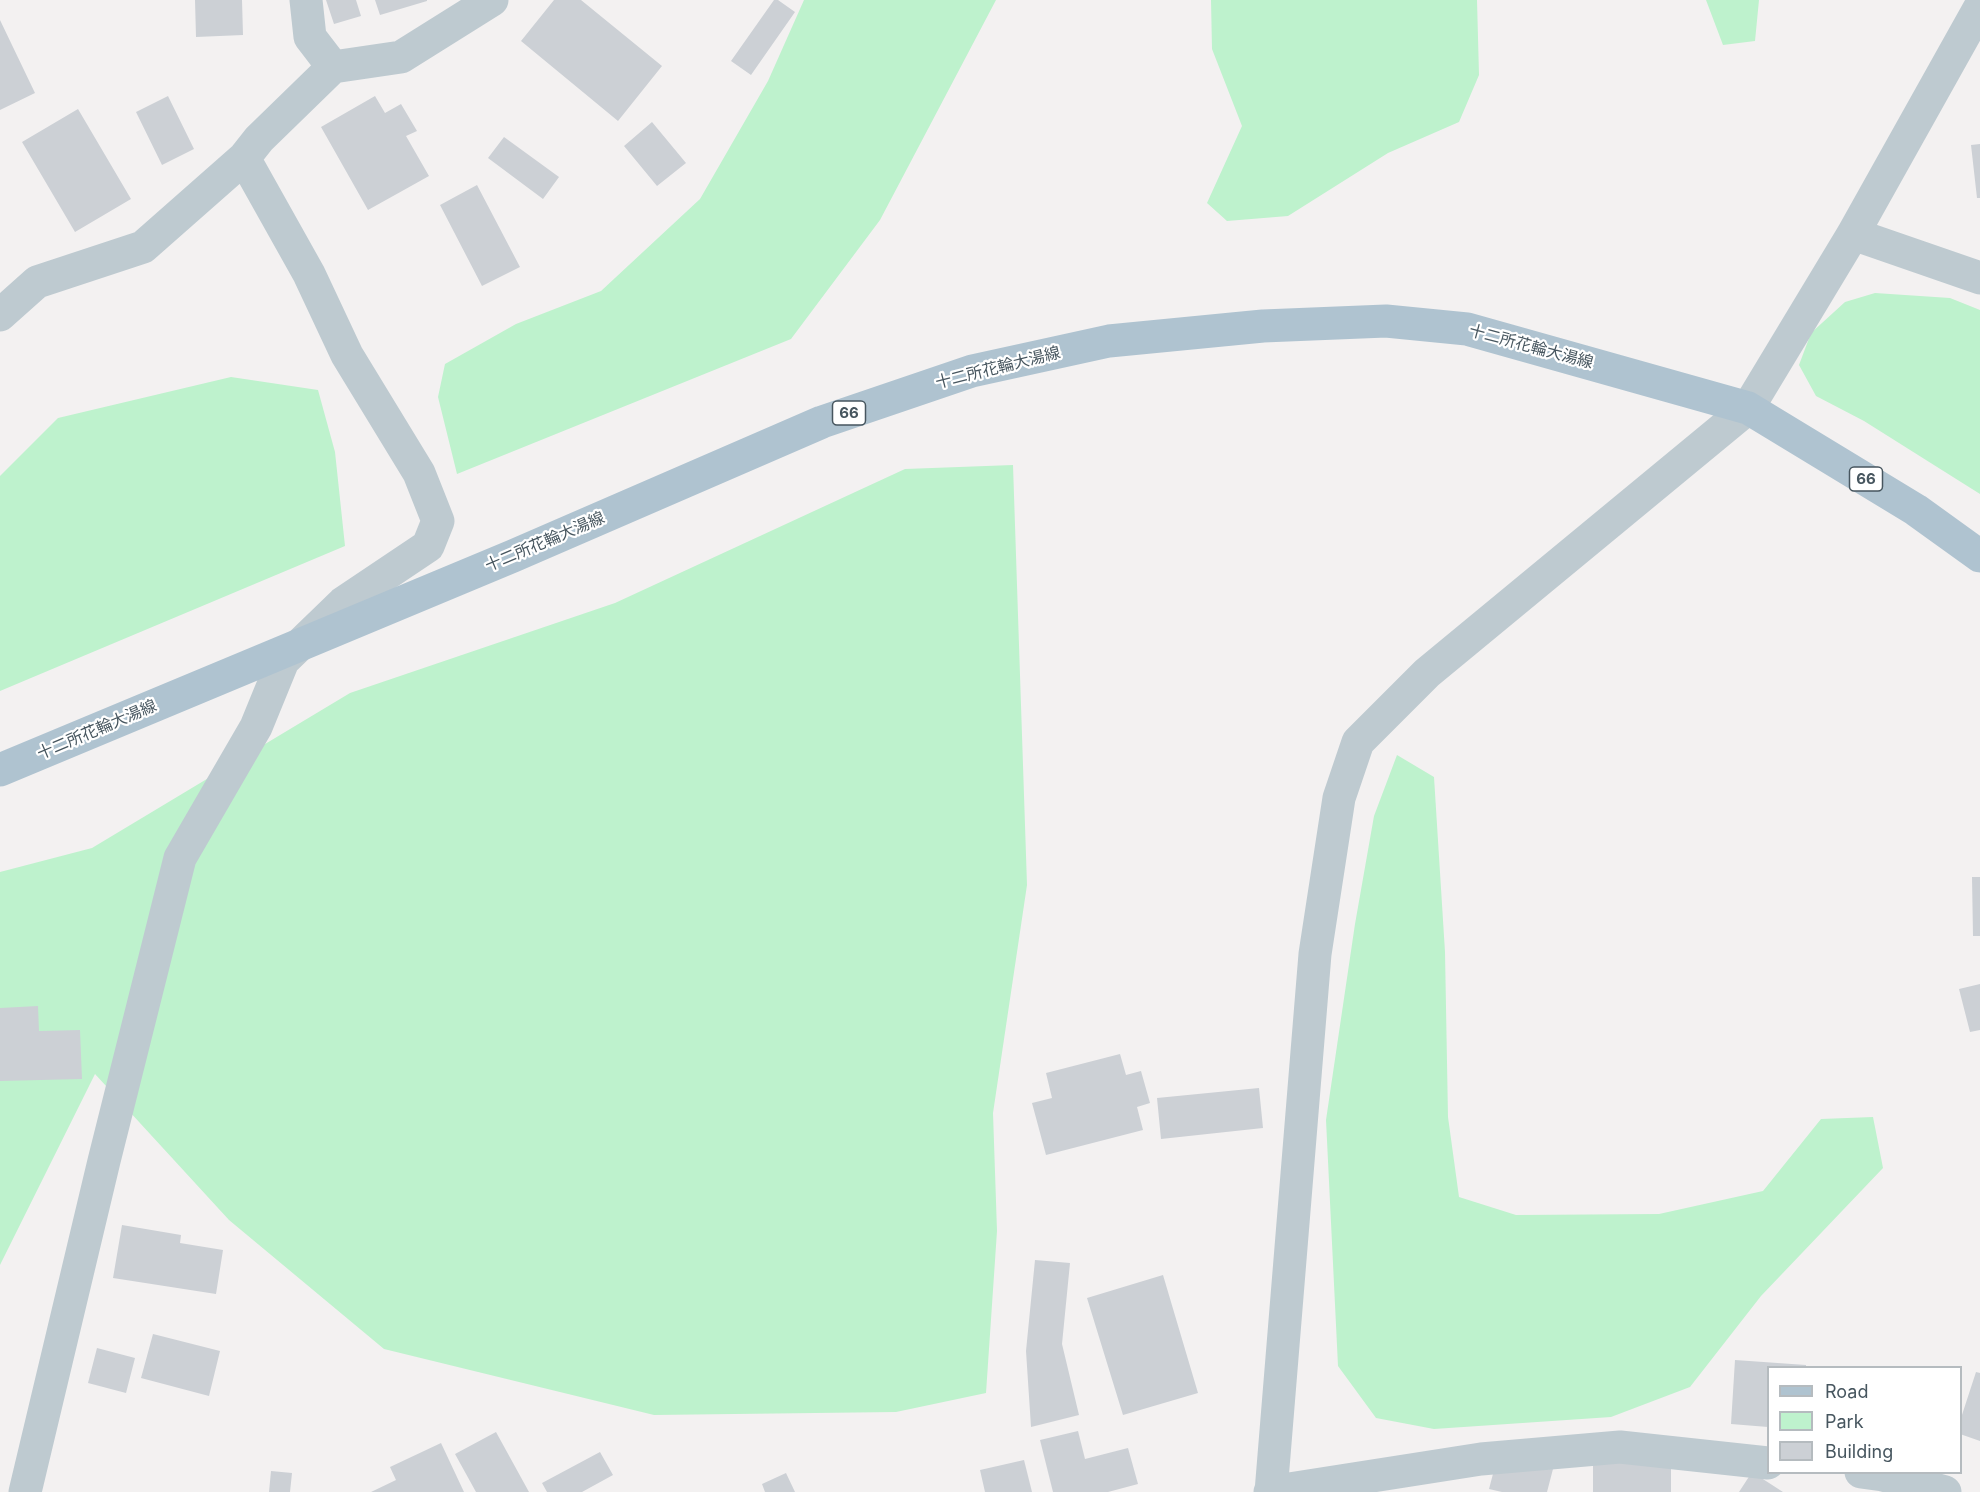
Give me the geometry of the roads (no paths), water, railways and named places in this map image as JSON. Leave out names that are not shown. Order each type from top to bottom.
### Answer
[{"type":"main road","name":"十二所花輪大湯線","points":[[0,770],[513,556],[822,422],[972,371],[1109,341],[1263,326],[1386,321],[1467,328],[1748,408],[1916,510],[1980,556]]},
{"type":"street","points":[[306,0],[310,37],[333,67]]},
{"type":"street","points":[[0,315],[37,282],[143,247],[244,158],[259,139],[333,67],[401,57],[492,0]]},
{"type":"street","points":[[1767,1463],[1620,1447],[1481,1459],[1271,1492],[1315,954],[1339,798],[1359,742],[1427,673],[1748,408],[1853,234],[1980,7]]},
{"type":"street","points":[[25,1492],[104,1161],[180,858],[256,727],[283,661],[343,603],[428,546],[438,521],[419,473],[347,355],[309,274],[244,158]]},
{"type":"street","points":[[1853,234],[1980,278]]},
{"type":"street","points":[[1872,1474],[1945,1492]]}]
